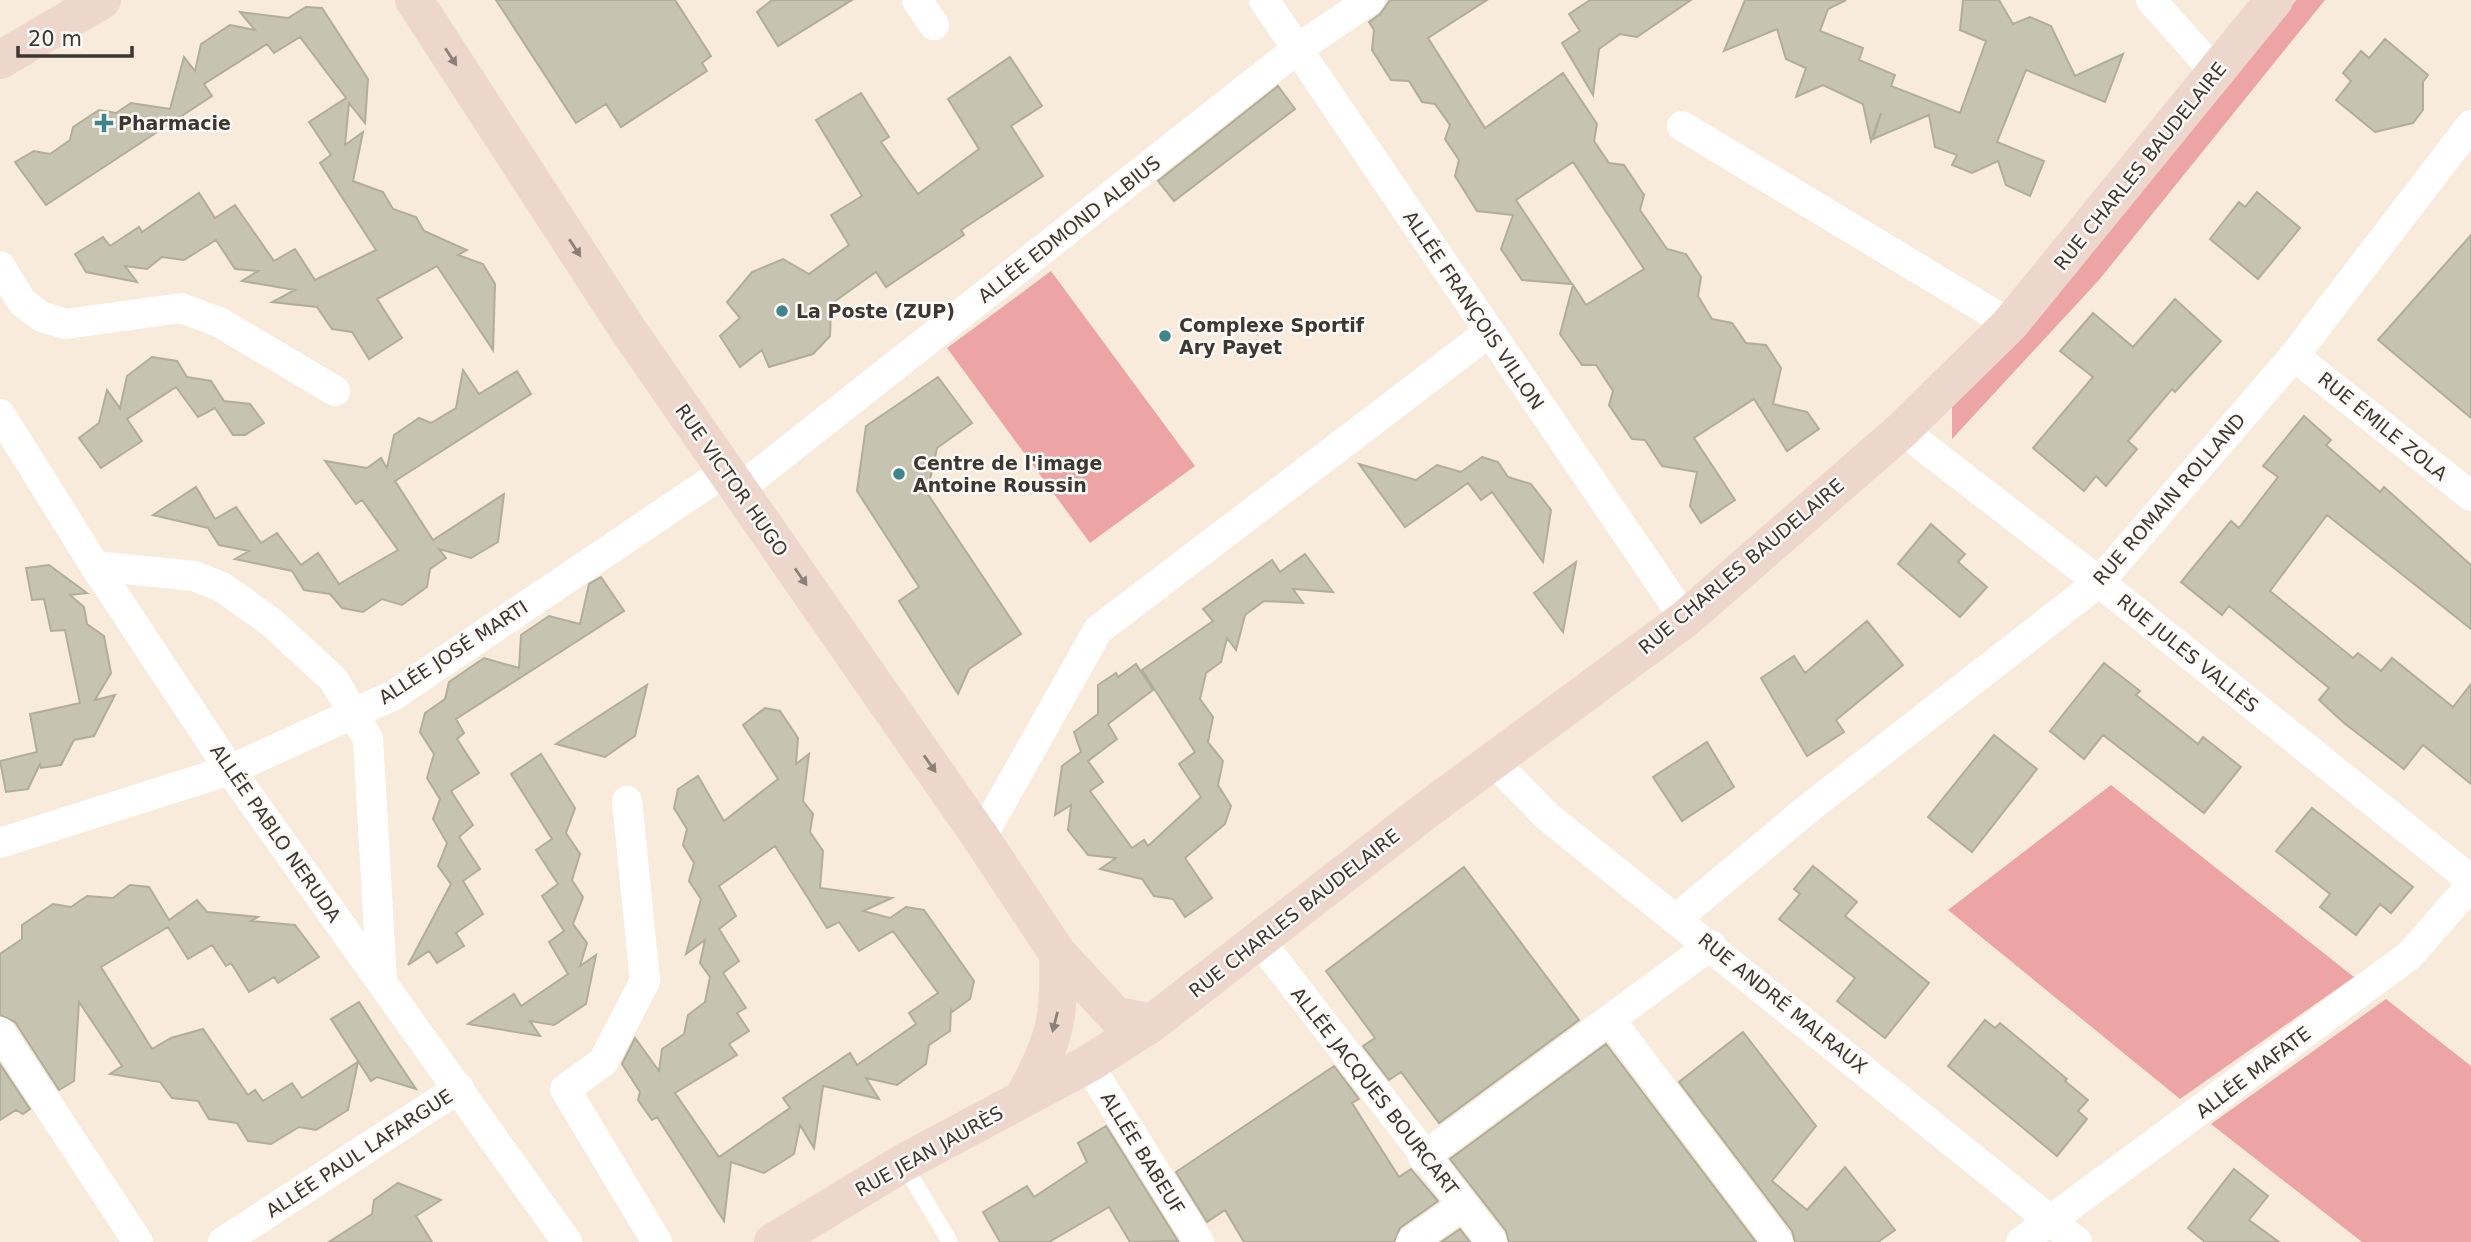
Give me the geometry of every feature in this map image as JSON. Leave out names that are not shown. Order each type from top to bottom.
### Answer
[{"type":"street","points":[[0,60],[102,0]]},
{"type":"street","name":"RUE VICTOR HUGO","points":[[414,0],[628,330],[981,838],[1058,954],[1115,1016],[1152,1023]]},
{"type":"street","points":[[917,0],[934,25]]},
{"type":"street","name":"ALLÉE FRANÇOIS VILLON","points":[[1264,0],[1685,619]]},
{"type":"street","name":"ALLÉE EDMOND ALBIUS","points":[[732,480],[1297,49],[1370,0]]},
{"type":"street","points":[[2151,0],[2217,74]]},
{"type":"street","name":"RUE CHARLES BAUDELAIRE","points":[[1088,1064],[1152,1023],[1492,760],[1685,619],[1902,430],[2010,324],[2217,74],[2274,0]]},
{"type":"street","name":"RUE ROMAIN ROLLAND","points":[[1677,918],[1810,808],[2099,582],[2294,356],[2471,125]]},
{"type":"street","points":[[1682,126],[2010,324]]},
{"type":"street","points":[[0,266],[22,302],[42,317],[66,324],[181,308],[219,322],[335,391]]},
{"type":"street","points":[[981,838],[1098,630],[1488,333]]},
{"type":"street","name":"RUE ÉMILE ZOLA","points":[[2294,356],[2471,496]]},
{"type":"street","name":"ALLÉE PABLO NERUDA","points":[[0,414],[95,566],[230,770],[567,1242]]},
{"type":"street","name":"RUE JULES VALLÈS","points":[[1902,430],[2099,582],[2471,883]]},
{"type":"street","name":"ALLÉE JOSÉ MARTI","points":[[0,843],[230,770],[394,695],[732,480]]},
{"type":"street","points":[[95,566],[194,576],[222,587],[271,622],[334,680],[368,739],[383,982]]},
{"type":"street","name":"RUE ANDRÉ MALRAUX","points":[[1492,760],[1548,817],[2077,1242]]},
{"type":"street","points":[[627,801],[645,981],[603,1062],[565,1089],[657,1242]]},
{"type":"street","name":"ALLÉE MAFATE","points":[[2021,1242],[2410,955],[2471,883]]},
{"type":"street","name":"ALLÉE JACQUES BOURCART","points":[[1259,940],[1423,1157],[1492,1242]]},
{"type":"street","points":[[1423,1157],[1711,946]]},
{"type":"street","points":[[1023,1098],[1047,1056],[1060,1005],[1058,954]]},
{"type":"street","points":[[1611,1021],[1778,1242]]},
{"type":"street","points":[[0,1032],[138,1242]]},
{"type":"street","name":"RUE JEAN JAURÈS","points":[[773,1242],[903,1163],[1088,1064]]},
{"type":"street","name":"ALLÉE BABEUF","points":[[1088,1064],[1199,1242]]},
{"type":"street","name":"ALLÉE PAUL LAFARGUE","points":[[223,1242],[459,1088]]},
{"type":"street","points":[[1411,1242],[1463,1205]]},
{"type":"lane","points":[[903,1163],[950,1242]]},
{"type":"shaded area","points":[[2296,0],[2325,0],[2099,280],[1952,439],[1952,404],[2229,85]]},
{"type":"shaded area","points":[[1051,271],[1195,466],[1090,543],[947,348]]},
{"type":"shaded area","points":[[2111,785],[2354,977],[2180,1099],[1948,910]]},
{"type":"shaded area","points":[[2386,999],[2471,1066],[2471,1242],[2362,1242],[2211,1124]]},
{"type":"building","points":[[496,0],[675,0],[711,56],[702,63],[707,71],[621,127],[606,104],[576,123]]},
{"type":"building","points":[[772,0],[852,0],[778,46],[757,12]]},
{"type":"building","points":[[1390,0],[1487,0],[1428,38],[1485,128],[1563,73],[1597,124],[1594,141],[1609,163],[1624,165],[1644,195],[1640,210],[1667,249],[1686,254],[1701,277],[1698,296],[1712,319],[1732,323],[1746,343],[1766,345],[1781,368],[1773,404],[1807,412],[1819,429],[1787,451],[1754,399],[1694,438],[1735,500],[1701,523],[1690,506],[1697,472],[1662,466],[1645,440],[1632,439],[1609,405],[1613,391],[1596,365],[1582,365],[1560,334],[1573,285],[1586,305],[1644,269],[1573,162],[1516,200],[1572,284],[1522,280],[1501,249],[1513,215],[1477,211],[1455,176],[1459,160],[1445,139],[1450,125],[1435,104],[1422,102],[1409,81],[1391,80],[1372,50],[1374,30],[1369,22],[1380,14]]},
{"type":"building","points":[[1590,0],[1691,0],[1637,37],[1620,34],[1599,49],[1593,95],[1562,43],[1580,31],[1569,14]]},
{"type":"building","points":[[1745,0],[1846,0],[1828,9],[1820,31],[1863,48],[1859,60],[1895,75],[1891,86],[1960,113],[1986,41],[1960,30],[1963,0],[1999,0],[2013,24],[2030,17],[2051,26],[2075,76],[2123,54],[2105,102],[2026,70],[1997,142],[2044,161],[2030,196],[2006,185],[1998,161],[1972,173],[1952,165],[1957,155],[1935,147],[1929,115],[1873,139],[1881,113],[1871,141],[1863,104],[1823,85],[1796,97],[1806,68],[1786,59],[1777,29],[1724,51]]},
{"type":"building","points":[[306,7],[322,8],[368,79],[365,123],[349,103],[345,145],[363,132],[353,181],[383,192],[393,209],[416,217],[424,231],[467,250],[458,255],[483,264],[495,284],[493,350],[437,266],[377,299],[402,338],[369,359],[352,332],[332,329],[317,307],[272,302],[295,290],[242,281],[258,271],[235,269],[216,240],[184,260],[162,257],[147,269],[125,266],[137,282],[86,272],[75,254],[103,237],[110,246],[139,227],[142,232],[199,193],[215,218],[235,205],[274,261],[295,249],[315,280],[376,250],[320,163],[331,155],[309,122],[346,98],[300,37],[274,53],[267,44],[204,84],[212,96],[46,205],[15,162],[34,151],[50,154],[70,140],[73,127],[99,110],[116,113],[131,103],[170,109],[184,57],[195,71],[201,44],[230,25],[255,30],[240,12],[288,18]]},
{"type":"building","points":[[2385,39],[2428,75],[2423,82],[2423,110],[2413,123],[2375,132],[2336,100],[2351,81],[2343,73],[2361,51],[2369,58]]},
{"type":"building","points":[[1010,57],[1042,106],[1011,126],[1043,176],[961,230],[964,235],[886,287],[876,272],[831,304],[830,336],[813,354],[769,367],[762,350],[740,367],[720,336],[740,318],[727,302],[752,272],[783,259],[809,274],[849,245],[831,215],[862,196],[816,120],[861,93],[889,137],[881,142],[918,194],[979,149],[948,99]]},
{"type":"building","points":[[1278,86],[1295,109],[1174,201],[1158,181]]},
{"type":"building","points":[[2257,192],[2300,228],[2258,279],[2210,239],[2239,202],[2245,207]]},
{"type":"building","points":[[2471,235],[2471,418],[2378,340]]},
{"type":"building","points":[[2175,299],[2221,341],[2175,392],[2172,389],[2128,441],[2137,449],[2106,486],[2096,476],[2084,491],[2033,448],[2093,377],[2060,351],[2093,313],[2133,347]]},
{"type":"building","points":[[152,357],[177,361],[187,377],[211,381],[224,401],[250,404],[264,423],[245,435],[233,435],[215,408],[198,417],[176,387],[127,419],[142,441],[101,468],[79,438],[99,423],[107,390],[120,408],[127,376]]},
{"type":"building","points":[[463,370],[479,394],[517,371],[531,394],[395,481],[433,540],[504,494],[498,542],[471,558],[439,549],[446,558],[430,569],[427,587],[402,605],[382,599],[363,612],[342,608],[330,594],[304,590],[292,571],[235,559],[249,551],[219,545],[208,528],[153,515],[196,487],[215,519],[236,507],[261,543],[277,533],[301,565],[318,553],[339,584],[398,550],[362,500],[356,504],[325,461],[367,468],[381,458],[387,468],[394,435],[419,418],[431,423],[456,408]]},
{"type":"building","points":[[938,377],[972,423],[937,448],[927,493],[1021,634],[969,669],[958,694],[899,601],[919,587],[857,491],[866,426]]},
{"type":"building","points":[[2304,416],[2331,440],[2326,445],[2380,492],[2384,487],[2471,565],[2471,629],[2327,515],[2270,591],[2353,658],[2358,653],[2381,671],[2392,658],[2453,707],[2471,684],[2471,784],[2423,745],[2404,769],[2344,723],[2319,700],[2329,688],[2229,606],[2222,615],[2181,582],[2231,521],[2239,528],[2278,477],[2263,466]]},
{"type":"building","points":[[1482,457],[1498,462],[1508,477],[1531,484],[1551,510],[1543,562],[1492,492],[1481,500],[1468,483],[1405,527],[1359,464],[1416,480],[1437,465],[1461,472]]},
{"type":"building","points":[[1931,524],[1965,554],[1958,562],[1987,587],[1960,617],[1898,564]]},
{"type":"building","points":[[1305,554],[1333,592],[1293,589],[1303,603],[1264,601],[1245,615],[1236,650],[1227,638],[1221,662],[1206,673],[1200,699],[1213,717],[1208,742],[1223,761],[1218,785],[1231,806],[1225,824],[1185,858],[1212,898],[1185,917],[1173,899],[1154,896],[1142,879],[1100,869],[1116,858],[1088,855],[1068,830],[1071,805],[1055,815],[1062,766],[1081,752],[1074,732],[1098,714],[1098,685],[1116,673],[1118,677],[1136,664],[1153,690],[1108,724],[1117,739],[1088,761],[1103,782],[1090,791],[1132,848],[1144,840],[1148,846],[1201,797],[1179,764],[1195,752],[1142,670],[1213,621],[1203,609],[1272,560],[1280,572]]},
{"type":"building","points":[[1576,562],[1563,632],[1534,593]]},
{"type":"building","points":[[49,565],[87,593],[70,595],[84,607],[87,624],[104,636],[111,673],[95,700],[115,695],[94,736],[74,740],[61,765],[41,768],[40,764],[28,789],[6,792],[0,761],[37,752],[30,714],[80,703],[65,630],[51,631],[44,599],[32,600],[26,568]]},
{"type":"building","points":[[601,577],[624,611],[456,719],[464,733],[457,739],[479,773],[451,791],[473,825],[459,837],[480,869],[463,881],[483,914],[456,933],[464,946],[437,963],[429,951],[408,965],[451,884],[438,866],[447,843],[433,819],[440,799],[427,778],[434,754],[420,732],[425,713],[445,699],[449,682],[484,658],[519,668],[521,635],[549,616],[580,624],[589,584]]},
{"type":"building","points":[[1867,621],[1903,665],[1836,720],[1844,732],[1807,756],[1761,678],[1794,656],[1805,673]]},
{"type":"building","points":[[2104,663],[2140,691],[2136,695],[2198,744],[2203,737],[2241,767],[2204,813],[2103,735],[2084,759],[2050,731]]},
{"type":"building","points":[[647,685],[635,736],[605,757],[556,744]]},
{"type":"building","points":[[765,708],[780,711],[798,738],[796,764],[809,754],[803,801],[813,814],[810,832],[823,851],[820,888],[892,898],[863,911],[890,918],[906,907],[924,910],[974,981],[970,999],[952,1012],[951,1010],[950,1031],[929,1045],[926,1064],[897,1085],[866,1078],[879,1099],[823,1086],[814,1148],[800,1125],[794,1154],[764,1173],[731,1162],[724,1221],[657,1117],[652,1120],[638,1100],[640,1092],[622,1064],[635,1038],[659,1071],[662,1049],[684,1034],[688,1015],[705,1002],[710,977],[700,963],[705,940],[686,954],[701,899],[689,881],[694,863],[683,845],[687,829],[674,808],[678,789],[698,776],[724,821],[778,779],[743,725]],"holes":[[[775,846],[827,928],[839,922],[859,951],[893,931],[938,993],[909,1013],[916,1024],[857,1065],[850,1053],[783,1098],[790,1108],[719,1157],[675,1093],[737,1055],[729,1044],[749,1031],[737,1013],[746,1008],[723,973],[739,961],[719,929],[736,916],[719,886]]]},
{"type":"building","points":[[1994,735],[2037,769],[1972,852],[1928,817]]},
{"type":"building","points":[[1707,742],[1734,787],[1682,821],[1653,777]]},
{"type":"building","points":[[541,754],[575,808],[566,833],[580,854],[572,880],[583,897],[573,924],[587,943],[580,966],[596,955],[586,1004],[554,1025],[530,1021],[540,1036],[468,1024],[514,994],[521,1006],[568,974],[549,942],[564,931],[542,896],[558,884],[536,850],[552,839],[511,774]]},
{"type":"building","points":[[2312,808],[2413,887],[2391,913],[2380,904],[2356,935],[2320,907],[2330,894],[2276,851]]},
{"type":"building","points":[[1813,866],[1857,902],[1845,916],[1929,983],[1885,1038],[1837,1001],[1855,978],[1779,919],[1800,894],[1794,889]]},
{"type":"building","points":[[1464,867],[1579,1020],[1439,1123],[1401,1072],[1389,1080],[1363,1046],[1375,1038],[1326,971]]},
{"type":"building","points":[[130,885],[149,887],[169,920],[197,900],[207,912],[258,917],[251,921],[295,925],[319,957],[278,983],[274,977],[249,992],[231,963],[226,966],[212,945],[188,959],[168,927],[101,967],[152,1049],[171,1038],[203,1029],[248,1095],[255,1090],[263,1101],[292,1083],[302,1098],[358,1062],[348,1110],[316,1130],[299,1127],[271,1144],[248,1141],[237,1123],[209,1119],[198,1101],[172,1098],[160,1082],[110,1074],[122,1066],[79,1002],[74,1081],[59,1090],[15,1022],[0,1015],[0,954],[22,939],[22,925],[53,904],[71,907],[87,896],[113,898]]},
{"type":"building","points":[[359,1002],[416,1089],[377,1077],[371,1081],[331,1019]]},
{"type":"building","points":[[1985,1020],[1995,1028],[2000,1023],[2088,1100],[2078,1111],[2087,1119],[2057,1156],[1948,1066]]},
{"type":"building","points":[[1743,1032],[1816,1126],[1772,1181],[1807,1210],[1845,1167],[1895,1230],[1878,1242],[1795,1242],[1792,1231],[1679,1082]]},
{"type":"building","points":[[1606,1044],[1756,1242],[1509,1242],[1506,1231],[1450,1159]]},
{"type":"building","points":[[0,1064],[30,1109],[23,1114],[16,1110],[0,1120]]},
{"type":"building","points":[[1334,1066],[1359,1099],[1352,1103],[1399,1177],[1411,1169],[1438,1201],[1400,1228],[1394,1242],[1244,1242],[1225,1210],[1207,1222],[1176,1172]]},
{"type":"building","points":[[1106,1126],[1178,1241],[1130,1242],[1109,1207],[1049,1242],[1000,1242],[983,1212],[1027,1186],[1034,1197],[1087,1162],[1078,1143]]},
{"type":"building","points":[[2234,1169],[2268,1196],[2249,1220],[2279,1242],[2205,1242],[2188,1228]]},
{"type":"building","points":[[398,1183],[441,1200],[416,1216],[432,1242],[329,1242],[372,1214],[374,1200]]},
{"type":"building","points":[[1460,1229],[1470,1242],[1441,1242]]},
{"type":"place","name":"Pharmacie","points":[[104,123]]},
{"type":"place","name":"La Poste (ZUP)","points":[[782,311]]},
{"type":"place","name":"Complexe Sportif Ary Payet","points":[[1165,336]]},
{"type":"place","name":"Centre de l'image Antoine Roussin","points":[[899,474]]}]
